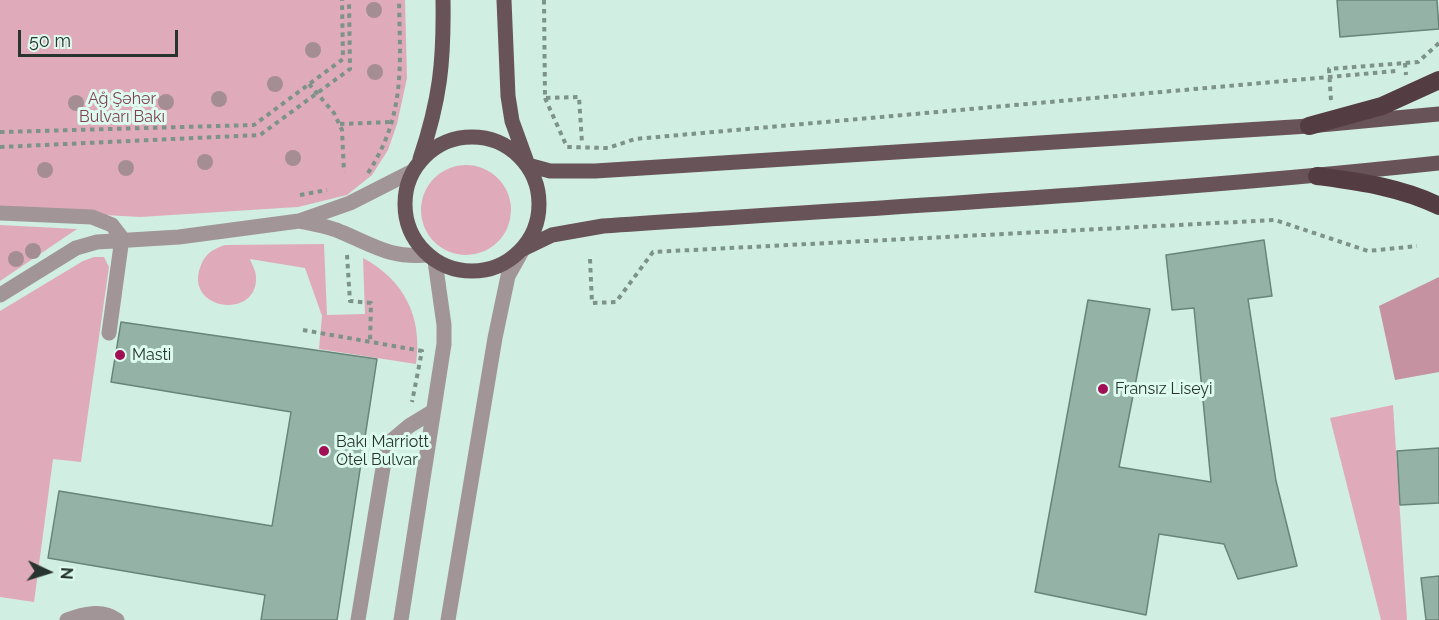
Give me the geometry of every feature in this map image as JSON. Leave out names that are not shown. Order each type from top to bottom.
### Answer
[{"type":"highway","points":[[1309,126],[1382,106],[1439,80]]},
{"type":"highway","points":[[1317,176],[1405,191],[1439,206]]},
{"type":"main road","points":[[443,0],[444,56],[440,88],[434,117],[405,192],[405,215],[413,237],[431,258],[452,269],[471,272],[491,270],[508,262],[523,249],[552,235],[603,226],[1317,176],[1439,163]]},
{"type":"main road","points":[[504,0],[508,96],[512,121],[538,186],[540,208],[535,230],[523,249]]},
{"type":"main road","points":[[416,167],[433,149],[442,144],[473,136],[494,140],[513,150],[528,165],[550,171],[595,171],[1309,126],[1439,114]]},
{"type":"street","points":[[0,296],[76,248],[122,238],[179,237],[299,221],[350,203],[416,167]]},
{"type":"street","points":[[0,213],[92,217],[112,225],[122,238],[109,333]]},
{"type":"street","points":[[299,221],[339,231],[380,251],[431,258],[444,344],[401,620]]},
{"type":"street","points":[[448,620],[495,338],[508,276],[523,249]]},
{"type":"street","points":[[358,620],[383,468],[390,442],[409,426],[432,412]]},
{"type":"street","points":[[67,620],[95,613],[106,614],[117,620]]},
{"type":"path","points":[[0,132],[254,124],[343,59],[342,0]]},
{"type":"path","points":[[0,147],[260,135],[350,69],[349,0]]},
{"type":"path","points":[[362,177],[369,172],[392,122],[400,87],[399,0]]},
{"type":"path","points":[[544,0],[545,98],[567,147],[608,148],[635,139],[1396,72]]},
{"type":"path","points":[[1330,77],[1329,69],[1418,62],[1439,43]]},
{"type":"path","points":[[309,84],[340,124],[344,172]]},
{"type":"path","points":[[545,98],[579,97],[582,142]]},
{"type":"path","points":[[340,124],[392,122]]},
{"type":"path","points":[[300,195],[329,190]]},
{"type":"path","points":[[590,259],[592,303],[616,302],[653,252],[1275,220],[1368,251],[1417,246]]},
{"type":"path","points":[[347,255],[350,301],[371,303],[370,343]]},
{"type":"path","points":[[303,330],[422,351],[411,410]]},
{"type":"green space","name":"Ağ Şəhər Bulvarı Bakı","points":[[0,0],[405,0],[407,78],[397,124],[388,150],[372,175],[347,195],[298,207],[140,217],[0,209]]},
{"type":"green space","points":[[466,165],[483,169],[498,178],[507,193],[511,210],[507,227],[498,242],[483,251],[466,255],[449,251],[434,242],[425,227],[421,210],[425,193],[434,178],[449,169]]},
{"type":"green space","points":[[0,225],[77,229],[0,281]]},
{"type":"green space","points":[[324,244],[327,315],[365,314],[363,258],[390,277],[408,302],[416,331],[416,364],[319,349],[322,316],[305,268],[250,259],[256,277],[253,291],[246,300],[234,304],[222,304],[211,300],[202,292],[198,280],[201,265],[208,254],[225,245]]},
{"type":"green space","points":[[94,257],[104,257],[109,267],[81,462],[53,459],[34,602],[0,597],[0,311],[83,261]]},
{"type":"green space","points":[[1393,405],[1407,620],[1381,620],[1330,418]]},
{"type":"shaded area","points":[[1439,277],[1439,372],[1395,380],[1379,306]]},
{"type":"building","points":[[1337,0],[1437,0],[1439,29],[1340,37]]},
{"type":"building","name":"Fransız Liseyi","points":[[1264,240],[1272,296],[1248,299],[1276,481],[1297,566],[1238,579],[1224,544],[1159,534],[1146,615],[1035,592],[1088,300],[1150,309],[1119,467],[1211,482],[1194,308],[1172,310],[1166,255]]},
{"type":"building","name":"Bakı Marriott Otel Bulvar","points":[[121,322],[377,359],[337,620],[261,620],[265,595],[48,558],[59,491],[272,526],[291,412],[111,382]]},
{"type":"building","points":[[1439,448],[1439,503],[1400,505],[1397,451]]},
{"type":"building","points":[[1439,576],[1439,620],[1426,620],[1421,578]]},
{"type":"place","name":"Masti","points":[[120,355]]},
{"type":"place","name":"Fransız Liseyi","points":[[1103,389]]},
{"type":"place","name":"Bakı Marriott Otel Bulvar","points":[[324,451]]}]
